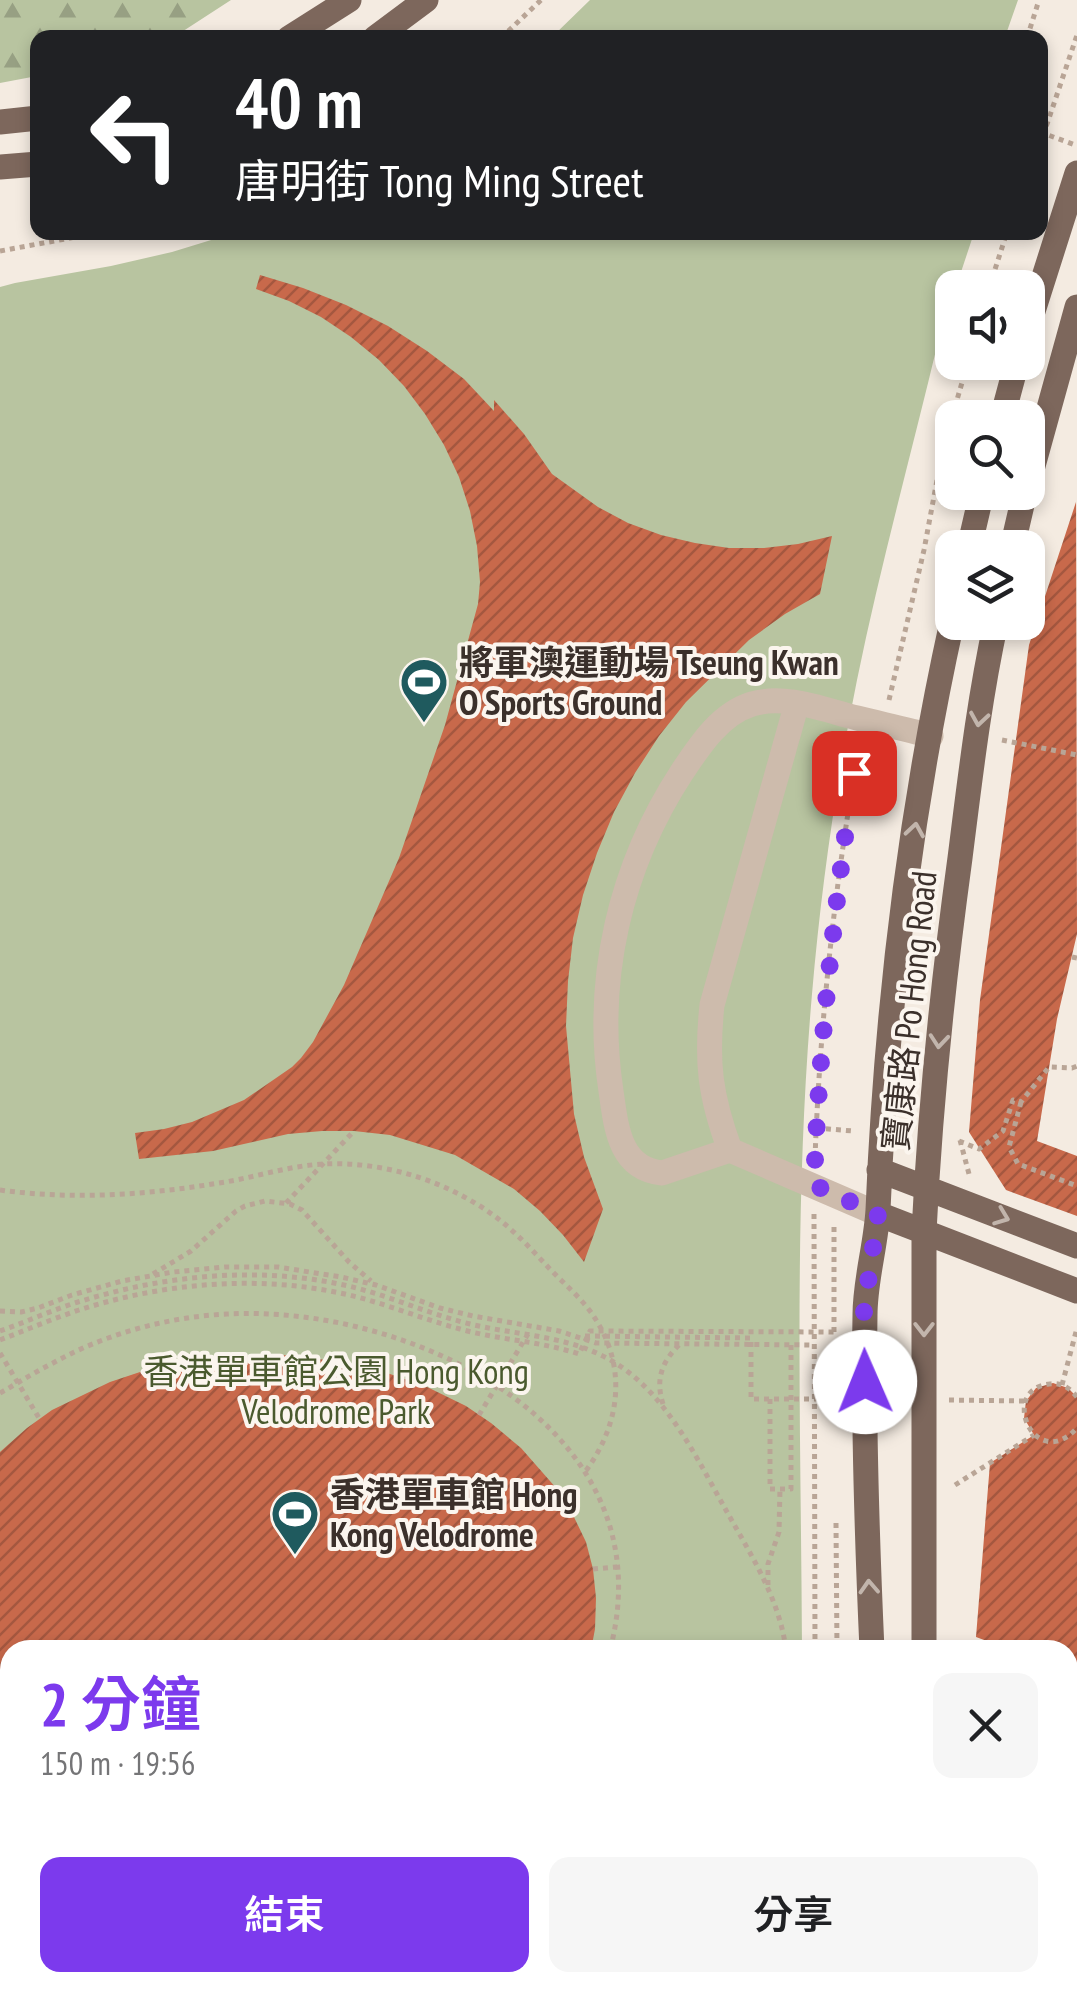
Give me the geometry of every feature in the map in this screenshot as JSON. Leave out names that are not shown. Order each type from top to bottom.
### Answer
[{"type":"main road","points":[[302,30],[349,0]]},
{"type":"main road","points":[[386,30],[426,0]]},
{"type":"main road","points":[[0,122],[30,119]]},
{"type":"main road","points":[[0,167],[30,165]]},
{"type":"main road","points":[[1045,274],[1077,173]]},
{"type":"main road","points":[[1045,423],[1077,307]]},
{"type":"main road","name":"寶康路 Po Hong Road","points":[[872,1640],[864,1310],[878,1214],[908,876],[949,640]]},
{"type":"main road","name":"寶康路 Po Hong Road","points":[[924,1640],[926,1188],[956,883],[993,640]]},
{"type":"main road","points":[[879,1170],[1077,1246]]},
{"type":"main road","points":[[878,1214],[1077,1292]]},
{"type":"lane","points":[[878,1214],[730,1150],[662,1173],[634,1164],[622,1147],[607,1066],[607,985],[621,906],[638,854],[668,793],[716,727],[739,710],[768,701],[797,703],[931,736]]},
{"type":"lane","points":[[730,1150],[717,1115],[710,1079],[712,1005],[797,703]]},
{"type":"path","points":[[509,30],[541,0]]},
{"type":"path","points":[[1030,30],[1040,0]]},
{"type":"path","points":[[1048,121],[1077,35]]},
{"type":"path","points":[[1048,135],[1077,146]]},
{"type":"path","points":[[0,251],[60,240]]},
{"type":"path","points":[[995,270],[1004,240]]},
{"type":"path","points":[[816,1640],[808,1182],[838,883],[866,720],[924,550],[943,448],[963,380]]},
{"type":"path","points":[[999,740],[1077,755]]},
{"type":"path","points":[[1077,1066],[1049,1067],[1021,1102],[1009,1148],[1018,1164],[1077,1186]]},
{"type":"path","points":[[960,1141],[980,1149],[1003,1132],[1014,1100],[1021,1102]]},
{"type":"path","points":[[286,1204],[354,1130]]},
{"type":"path","points":[[0,1190],[111,1195],[219,1184],[324,1164],[384,1168],[442,1186],[468,1199],[517,1235],[586,1306],[602,1331],[614,1365],[614,1411],[599,1454],[585,1472]]},
{"type":"path","points":[[124,1289],[191,1251],[236,1210],[265,1201],[302,1210],[349,1262],[406,1305]]},
{"type":"path","points":[[0,1311],[21,1312],[122,1281],[173,1272],[278,1268],[341,1276],[440,1308],[505,1324],[543,1328],[596,1343],[813,1345]]},
{"type":"path","points":[[0,1331],[124,1289],[174,1280],[277,1276],[340,1284],[471,1324],[582,1346],[629,1372],[668,1415],[712,1486],[771,1597],[784,1640]]},
{"type":"path","points":[[0,1340],[126,1297],[226,1284],[276,1284],[338,1292],[469,1332],[556,1346],[579,1354],[590,1331],[834,1332]]},
{"type":"path","points":[[0,1394],[55,1361],[95,1343],[180,1319],[224,1314],[312,1316],[398,1338],[466,1368],[518,1400],[544,1420],[566,1445],[585,1472],[611,1534],[618,1600],[613,1640]]},
{"type":"path","points":[[1062,1385],[1077,1328]]},
{"type":"path","points":[[479,1415],[528,1334]]},
{"type":"path","points":[[542,1336],[751,1338],[751,1399]]},
{"type":"path","points":[[668,1415],[658,1384],[661,1368],[680,1343],[692,1337]]},
{"type":"path","points":[[770,1399],[770,1489],[790,1489],[791,1345]]},
{"type":"path","points":[[0,1353],[39,1418]]},
{"type":"path","points":[[1077,1397],[1062,1385],[1044,1384],[1026,1400],[1024,1418],[1034,1435],[1049,1441],[1063,1439],[1077,1428]]},
{"type":"path","points":[[1059,1430],[1063,1439]]},
{"type":"path","points":[[954,1485],[1034,1435]]},
{"type":"path","points":[[771,1597],[767,1575],[779,1532],[780,1488]]},
{"type":"path","points":[[593,1570],[617,1566]]},
{"type":"green space","points":[[0,0],[231,0],[185,30],[30,30],[30,77],[0,83]]},
{"type":"green space","points":[[590,0],[1018,0],[1007,30],[559,30]]},
{"type":"green space","name":"將軍澳運動場 Tseung Kwan O Sports Ground","points":[[211,240],[972,240],[962,270],[935,270],[935,354],[849,719],[825,876],[812,994],[802,1158],[802,1640],[0,1640],[0,287],[111,266]]},
{"type":"building","points":[[260,275],[346,305],[427,351],[464,379],[494,411],[494,400],[552,474],[628,523],[661,535],[729,548],[764,548],[832,536],[820,594],[749,640],[686,702],[635,773],[597,853],[573,938],[566,1026],[574,1114],[603,1209],[584,1262],[540,1211],[514,1189],[455,1155],[390,1135],[354,1131],[288,1134],[213,1151],[139,1159],[135,1133],[192,1122],[244,1100],[292,1067],[313,1042],[344,985],[399,858],[445,725],[478,604],[477,546],[470,511],[459,477],[425,414],[404,386],[351,337],[321,317],[256,289]]},
{"type":"building","points":[[1076,502],[1077,934],[1057,1019],[1037,1141],[1077,1156],[1077,1216],[1006,1190],[969,1132],[980,1000],[1029,645],[1031,640],[1045,640],[1045,596]]},
{"type":"building","name":"香港單車館 Hong Kong Velodrome","points":[[269,1354],[348,1364],[423,1385],[491,1423],[521,1448],[557,1489],[586,1542],[596,1598],[593,1640],[0,1640],[0,1452],[52,1410],[110,1382],[189,1361]]},
{"type":"building","points":[[1053,1383],[1068,1388],[1077,1397],[1077,1640],[984,1640],[976,1637],[990,1463],[1034,1435],[1024,1418],[1026,1401],[1036,1388]]},
{"type":"place","name":"將軍澳運動場 Tseung Kwan O Sports Ground","points":[[424,724]]},
{"type":"place","name":"香港單車館 Hong Kong Velodrome","points":[[295,1556]]},
{"type":"route","points":[[854,773],[826,993],[814,1185],[878,1214],[864,1310],[865,1382]]},
{"type":"park label","name":"香港單車館公園 Hong Kong Velodrome Park","points":[[336,1391]]}]
